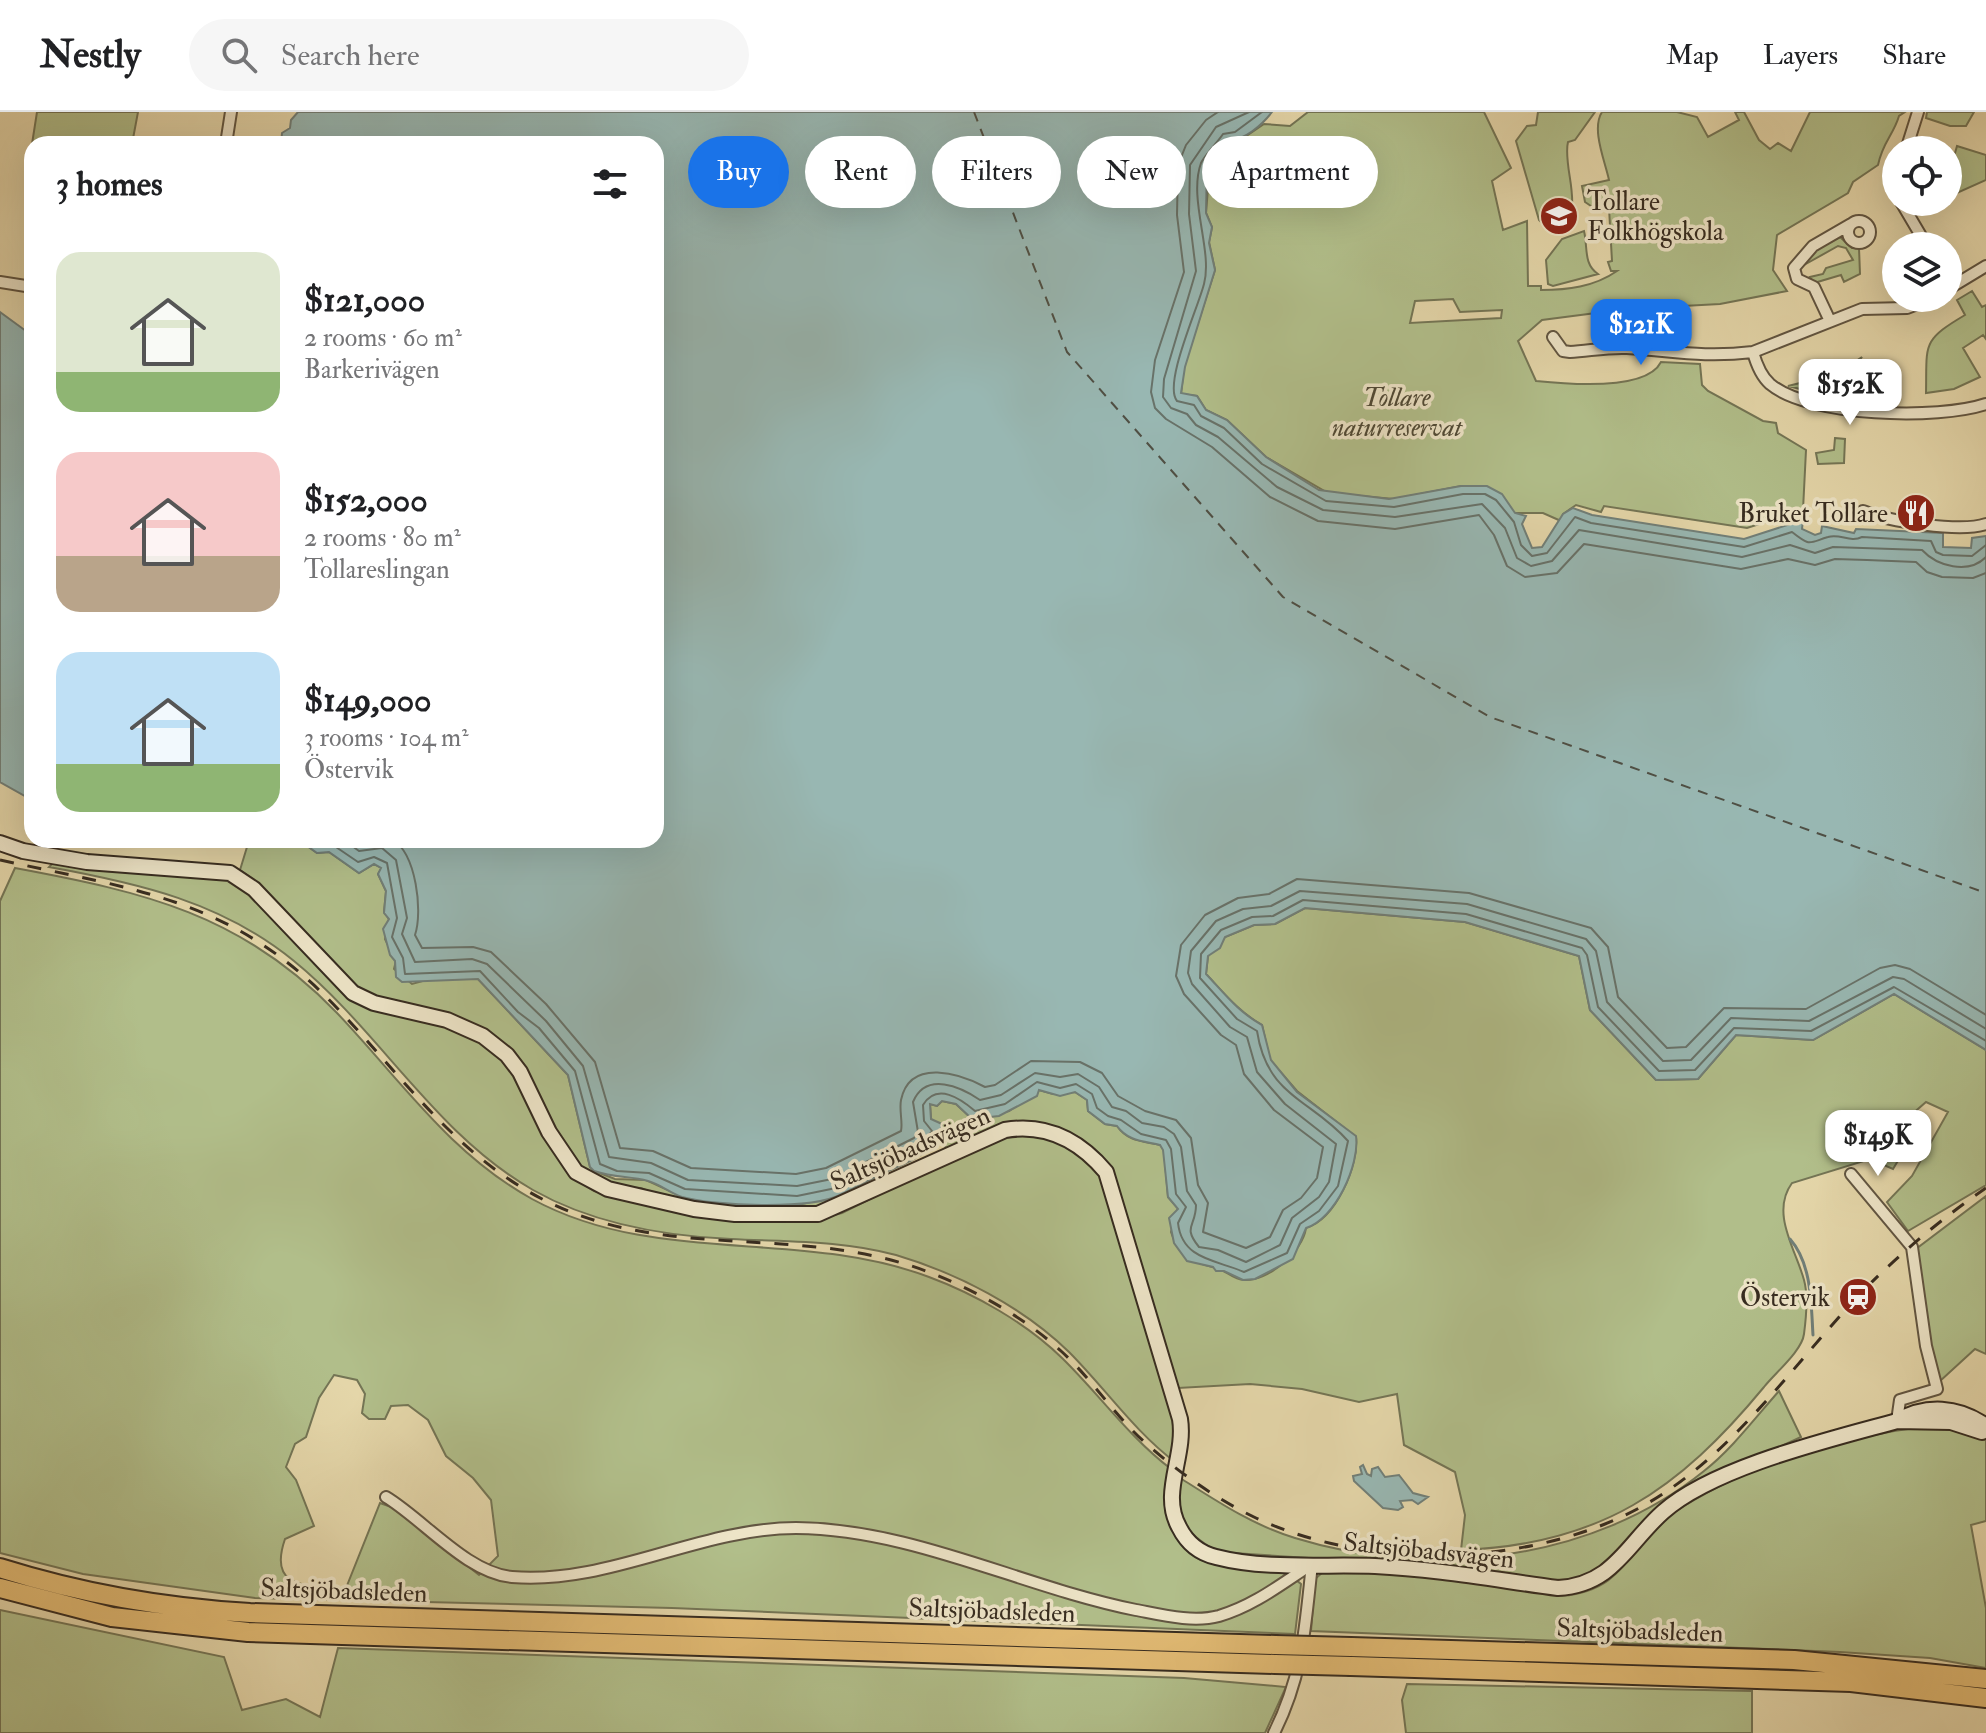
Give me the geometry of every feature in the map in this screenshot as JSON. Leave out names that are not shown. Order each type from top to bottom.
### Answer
[{"type":"highway","name":"Saltsjöbadsleden","points":[[0,1568],[88,1593],[236,1612],[1351,1657],[1851,1682],[1986,1698]]},
{"type":"highway","name":"Saltsjöbadsleden","points":[[0,1588],[112,1617],[234,1631],[1275,1654]]},
{"type":"highway","name":"Saltsjöbadsleden","points":[[1351,1657],[1794,1660],[1885,1666],[1986,1679]]},
{"type":"street","points":[[227,136],[231,112]]},
{"type":"street","points":[[1910,136],[1918,112]]},
{"type":"street","points":[[1830,321],[1818,293],[1797,279],[1794,268],[1813,246],[1851,224]]},
{"type":"street","points":[[1962,278],[1986,266]]},
{"type":"street","points":[[0,282],[24,286]]},
{"type":"street","points":[[1553,337],[1563,351],[1570,352],[1628,348],[1693,356],[1753,352],[1862,309],[1882,308]]},
{"type":"street","points":[[1753,352],[1765,378],[1779,390],[1837,407],[1935,414],[1986,404]]},
{"type":"street","points":[[1863,511],[1886,520],[1908,523],[1986,524]]},
{"type":"street","name":"Saltsjöbadsvägen","points":[[0,843],[23,851],[87,862],[230,873],[262,897],[353,993],[374,1003],[447,1020],[494,1043],[520,1072],[569,1163],[591,1182],[608,1189],[694,1209],[735,1214],[818,1214],[1005,1130],[1029,1127],[1067,1139],[1095,1158],[1106,1172],[1178,1409],[1182,1441],[1172,1489],[1178,1526],[1195,1548],[1214,1557],[1403,1568],[1558,1588],[1579,1587],[1607,1571],[1663,1512],[1688,1494],[1792,1451],[1897,1421],[1911,1412],[1942,1409],[1966,1414],[1986,1426]]},
{"type":"street","points":[[1851,1174],[1912,1247],[1926,1346],[1937,1389],[1900,1400],[1897,1421]]},
{"type":"street","name":"Saltsjöbadsvägen","points":[[1897,1421],[1951,1422],[1986,1434]]},
{"type":"street","points":[[386,1497],[426,1524],[452,1549],[510,1577],[563,1576],[707,1540],[766,1530],[823,1530],[914,1546],[1104,1603],[1168,1616],[1199,1618],[1217,1616],[1251,1603],[1312,1564]]},
{"type":"street","points":[[1274,1733],[1293,1696],[1312,1564]]},
{"type":"green space","points":[[37,112],[138,112],[134,136],[33,136]]},
{"type":"green space","name":"Tollare naturreservat","points":[[1308,112],[1484,112],[1511,168],[1492,181],[1503,230],[1527,221],[1528,286],[1551,290],[1590,284],[1617,271],[1611,271],[1608,262],[1612,261],[1609,208],[1594,208],[1585,202],[1582,186],[1609,180],[1598,136],[1602,112],[1677,112],[1697,117],[1708,137],[1739,120],[1735,112],[1744,112],[1759,140],[1770,149],[1778,143],[1791,151],[1810,112],[1905,112],[1899,116],[1890,136],[1882,136],[1878,165],[1853,182],[1848,193],[1777,235],[1773,270],[1787,291],[1720,304],[1627,309],[1542,320],[1518,341],[1536,381],[1604,384],[1639,378],[1653,372],[1661,362],[1700,364],[1702,385],[1708,391],[1763,421],[1776,423],[1778,433],[1806,450],[1803,510],[1747,528],[1604,506],[1601,512],[1576,505],[1563,514],[1561,521],[1543,513],[1515,513],[1461,486],[1394,499],[1328,493],[1266,457],[1227,420],[1206,410],[1197,396],[1181,394],[1184,367],[1215,270],[1209,242],[1212,227],[1206,208],[1378,208],[1378,136],[1246,136],[1264,124],[1290,126]],"holes":[[[1453,299],[1460,312],[1502,310],[1501,318],[1410,323],[1415,301]]]},
{"type":"green space","points":[[1538,112],[1595,112],[1575,140],[1568,142],[1572,195],[1569,218],[1561,225],[1547,228],[1539,220],[1516,141],[1527,126],[1536,125]]},
{"type":"green space","points":[[1927,112],[1974,112],[1966,126],[1950,126],[1926,118]]},
{"type":"green space","points":[[1962,148],[1986,155],[1986,180],[1962,191]]},
{"type":"green space","points":[[1584,231],[1588,260],[1598,274],[1553,286],[1548,284],[1546,260],[1562,239]]},
{"type":"green space","points":[[1840,237],[1852,248],[1859,248],[1860,274],[1844,282],[1841,275],[1814,283],[1810,277],[1823,274],[1826,268],[1853,260],[1846,248],[1838,246],[1804,265],[1815,250]]},
{"type":"green space","points":[[1972,291],[1982,307],[1986,305],[1986,339],[1983,335],[1963,348],[1980,377],[1954,389],[1926,393],[1929,345],[1940,331],[1965,315],[1962,297]]},
{"type":"green space","points":[[1862,357],[1854,368],[1852,402],[1788,386],[1836,374]]},
{"type":"green space","points":[[1835,438],[1845,439],[1844,463],[1818,464],[1816,453],[1834,450]]},
{"type":"green space","points":[[247,848],[310,848],[317,853],[329,852],[359,873],[374,864],[382,868],[378,874],[386,891],[384,912],[389,919],[385,939],[396,961],[394,969],[412,984],[430,979],[478,979],[568,1075],[590,1167],[594,1171],[615,1179],[646,1180],[683,1197],[798,1205],[840,1195],[841,1202],[821,1210],[764,1212],[671,1200],[641,1188],[619,1187],[590,1177],[565,1150],[509,1050],[355,990],[258,883],[240,870]]},
{"type":"green space","points":[[54,862],[226,877],[255,897],[336,984],[465,1032],[505,1061],[516,1076],[560,1161],[577,1180],[594,1191],[688,1213],[734,1219],[819,1219],[842,1213],[996,1136],[1018,1133],[1063,1142],[1103,1174],[1177,1428],[1175,1462],[1146,1437],[1051,1336],[1010,1306],[942,1271],[896,1255],[855,1247],[654,1231],[580,1212],[533,1190],[498,1167],[466,1140],[325,989],[266,941],[238,924],[178,898],[115,880],[49,867]]},
{"type":"green space","points":[[15,868],[149,898],[227,930],[265,952],[301,979],[337,1013],[427,1114],[475,1160],[532,1199],[580,1220],[628,1233],[678,1241],[830,1254],[880,1262],[929,1277],[982,1301],[1048,1345],[1141,1443],[1171,1469],[1170,1520],[1179,1542],[1193,1555],[1209,1563],[1268,1569],[1286,1574],[1301,1584],[1295,1634],[672,1608],[255,1598],[83,1574],[0,1553],[0,901]],"holes":[[[334,1375],[357,1380],[365,1394],[362,1413],[369,1419],[385,1419],[391,1406],[408,1405],[428,1420],[446,1456],[473,1478],[491,1500],[498,1556],[479,1575],[394,1508],[380,1503],[346,1588],[306,1585],[287,1577],[281,1556],[285,1539],[314,1526],[296,1480],[286,1467],[295,1444],[306,1437],[319,1398]]]},
{"type":"green space","points":[[1305,908],[1465,922],[1579,956],[1590,1010],[1656,1080],[1698,1079],[1736,1035],[1813,1040],[1894,994],[1986,1050],[1986,1185],[1908,1231],[1887,1202],[1912,1176],[1948,1112],[1926,1102],[1910,1116],[1911,1139],[1893,1169],[1870,1159],[1792,1183],[1783,1207],[1787,1232],[1805,1286],[1804,1334],[1793,1355],[1732,1423],[1667,1483],[1633,1505],[1596,1523],[1555,1537],[1510,1546],[1461,1550],[1465,1515],[1455,1472],[1404,1445],[1397,1394],[1359,1402],[1302,1389],[1250,1384],[1178,1388],[1112,1168],[1075,1135],[1035,1124],[993,1131],[949,1150],[937,1140],[942,1131],[931,1119],[930,1104],[937,1106],[942,1101],[956,1104],[972,1119],[1009,1111],[1039,1090],[1053,1094],[1075,1092],[1087,1100],[1088,1111],[1105,1124],[1117,1126],[1131,1138],[1160,1145],[1164,1150],[1168,1197],[1178,1208],[1171,1232],[1178,1248],[1187,1258],[1220,1269],[1240,1280],[1253,1279],[1273,1271],[1298,1247],[1306,1228],[1317,1223],[1336,1203],[1354,1162],[1356,1137],[1297,1091],[1270,1060],[1262,1025],[1239,1008],[1206,974],[1208,956],[1225,937],[1254,925],[1275,924]]},
{"type":"green space","points":[[1986,1196],[1986,1354],[1975,1349],[1939,1382],[1932,1361],[1916,1249]]},
{"type":"green space","points":[[1779,1391],[1801,1437],[1690,1488],[1639,1527],[1615,1557],[1594,1576],[1562,1585],[1386,1563],[1218,1552],[1196,1537],[1180,1513],[1177,1476],[1264,1526],[1295,1538],[1347,1551],[1400,1558],[1454,1559],[1508,1554],[1561,1543],[1612,1525],[1660,1501],[1714,1462]]},
{"type":"green space","points":[[1928,1426],[1953,1428],[1986,1440],[1986,1521],[1971,1525],[1986,1608],[1986,1668],[1930,1658],[1840,1652],[1311,1631],[1315,1579],[1323,1572],[1403,1573],[1562,1596],[1585,1592],[1602,1585],[1614,1575],[1643,1539],[1670,1515],[1729,1482],[1827,1446]]},
{"type":"green space","points":[[0,1610],[224,1657],[242,1710],[286,1699],[320,1717],[338,1648],[1184,1678],[1286,1687],[1265,1733],[0,1733]]},
{"type":"green space","points":[[1407,1684],[1752,1691],[1752,1733],[1406,1733],[1402,1700]]},
{"type":"water","points":[[298,112],[1272,112],[1243,136],[1202,136],[1202,208],[1206,208],[1212,227],[1209,243],[1215,270],[1185,367],[1181,393],[1197,396],[1206,410],[1227,420],[1266,457],[1319,490],[1389,499],[1461,486],[1487,486],[1502,494],[1515,513],[1526,516],[1522,524],[1532,548],[1542,547],[1563,514],[1573,508],[1592,515],[1744,539],[1803,520],[1802,529],[1815,535],[1821,533],[1822,526],[1854,533],[1856,529],[1943,533],[1943,547],[1971,548],[1972,538],[1986,536],[1986,1050],[1894,994],[1813,1040],[1736,1035],[1698,1079],[1656,1080],[1590,1010],[1579,956],[1465,922],[1305,908],[1275,924],[1254,925],[1225,937],[1220,948],[1208,956],[1206,974],[1238,1008],[1262,1025],[1271,1060],[1297,1092],[1356,1136],[1350,1175],[1336,1203],[1317,1223],[1306,1228],[1293,1259],[1255,1279],[1243,1280],[1224,1271],[1216,1271],[1213,1267],[1187,1261],[1174,1243],[1169,1218],[1178,1209],[1168,1197],[1160,1145],[1136,1140],[1117,1126],[1105,1124],[1088,1111],[1087,1100],[1075,1092],[1060,1096],[1039,1090],[1037,1096],[999,1116],[972,1119],[956,1104],[942,1101],[937,1106],[930,1104],[931,1119],[942,1124],[932,1146],[910,1161],[826,1200],[762,1205],[697,1200],[648,1181],[594,1171],[590,1167],[568,1075],[478,979],[402,982],[396,977],[395,961],[390,955],[383,929],[389,919],[384,913],[386,891],[378,874],[381,868],[374,864],[359,873],[329,852],[317,853],[310,848],[664,848],[664,136],[282,136],[290,128],[291,120]]},
{"type":"water","points":[[0,312],[24,330],[24,796],[0,782]]},
{"type":"water","points":[[1363,1465],[1371,1476],[1372,1469],[1378,1467],[1385,1477],[1399,1475],[1413,1493],[1428,1497],[1418,1504],[1412,1500],[1400,1501],[1403,1507],[1398,1510],[1383,1508],[1354,1481],[1353,1476],[1362,1474],[1360,1467]]},
{"type":"waterway","points":[[1790,1239],[1803,1260],[1806,1272],[1813,1335]]},
{"type":"ferry route","points":[[974,112],[1067,352],[1283,597],[1490,717],[1986,893]]},
{"type":"railway","points":[[0,860],[96,880],[181,904],[221,921],[260,943],[299,972],[337,1008],[423,1104],[469,1148],[521,1187],[571,1212],[621,1227],[673,1236],[828,1248],[879,1257],[966,1288],[1032,1327],[1061,1351],[1137,1435],[1200,1486],[1256,1518],[1296,1534],[1339,1545],[1383,1552],[1473,1554],[1560,1539],[1600,1526],[1641,1507],[1712,1456],[1773,1394],[1874,1280],[1920,1238],[1986,1188]]},
{"type":"place","name":"Tollare Folkhögskola","points":[[1559,216]]},
{"type":"place","name":"Bruket Tollare","points":[[1916,513]]},
{"type":"place","name":"Östervik","points":[[1858,1297]]}]
